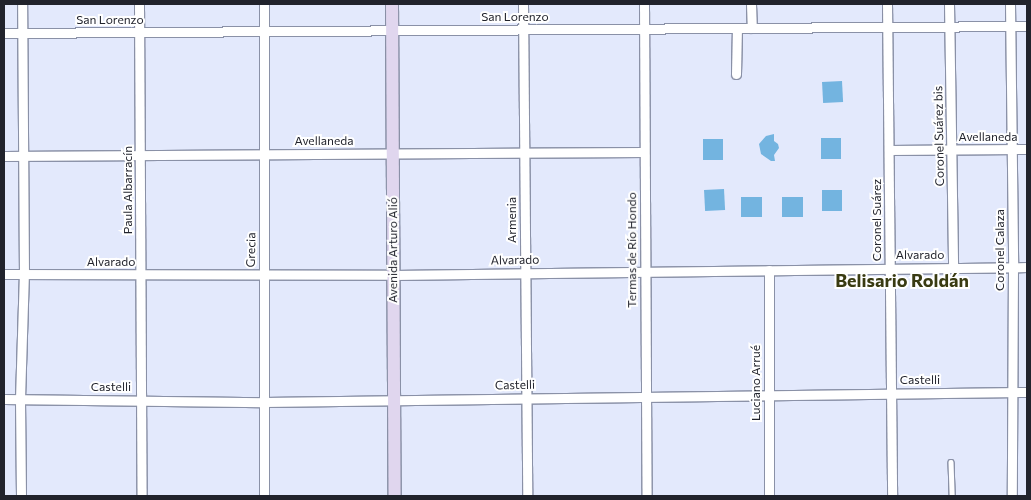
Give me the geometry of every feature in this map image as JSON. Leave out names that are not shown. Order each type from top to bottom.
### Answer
[{"type":"main road","name":"Avenida Arturo Alió","points":[[392,4],[395,496]]},
{"type":"street","points":[[21,496],[20,399],[24,274],[22,4]]},
{"type":"street","name":"Paula Albarracín","points":[[140,4],[142,496]]},
{"type":"street","name":"Grecia","points":[[264,4],[264,496]]},
{"type":"street","name":"Armenia","points":[[523,4],[527,496]]},
{"type":"street","name":"Termas de Río Hondo","points":[[644,4],[644,270],[647,496]]},
{"type":"street","points":[[751,4],[752,28]]},
{"type":"street","name":"Coronel Suárez","points":[[887,4],[892,496]]},
{"type":"street","name":"Coronel Suárez bis","points":[[949,4],[953,268]]},
{"type":"street","name":"Coronel Calaza","points":[[1010,4],[1013,267],[1012,496]]},
{"type":"street","name":"San Lorenzo","points":[[4,33],[1027,26]]},
{"type":"street","points":[[736,74],[737,28]]},
{"type":"street","name":"Avellaneda","points":[[889,150],[1027,149]]},
{"type":"street","name":"Avellaneda","points":[[4,156],[644,152]]},
{"type":"street","name":"Alvarado","points":[[4,274],[394,275],[644,270],[1027,267]]},
{"type":"street","name":"Luciano Arrué","points":[[769,270],[769,496]]},
{"type":"street","name":"Castelli","points":[[4,399],[142,399],[264,402],[526,397],[1027,392]]},
{"type":"lane","points":[[952,462],[952,496]]},
{"type":"building","points":[[842,81],[843,102],[823,103],[822,82]]},
{"type":"building","points":[[774,134],[774,141],[778,144],[779,148],[774,155],[775,161],[771,161],[761,154],[759,144],[766,136]]},
{"type":"building","points":[[821,138],[841,138],[841,159],[821,159]]},
{"type":"building","points":[[703,139],[723,139],[723,160],[703,160]]},
{"type":"building","points":[[724,189],[725,210],[705,211],[704,190]]},
{"type":"building","points":[[822,190],[842,190],[842,211],[822,211]]},
{"type":"building","points":[[741,197],[762,197],[762,217],[741,217]]},
{"type":"building","points":[[782,197],[803,197],[803,217],[782,217]]},
{"type":"district","name":"Belisario Roldán","points":[[902,280]]}]
